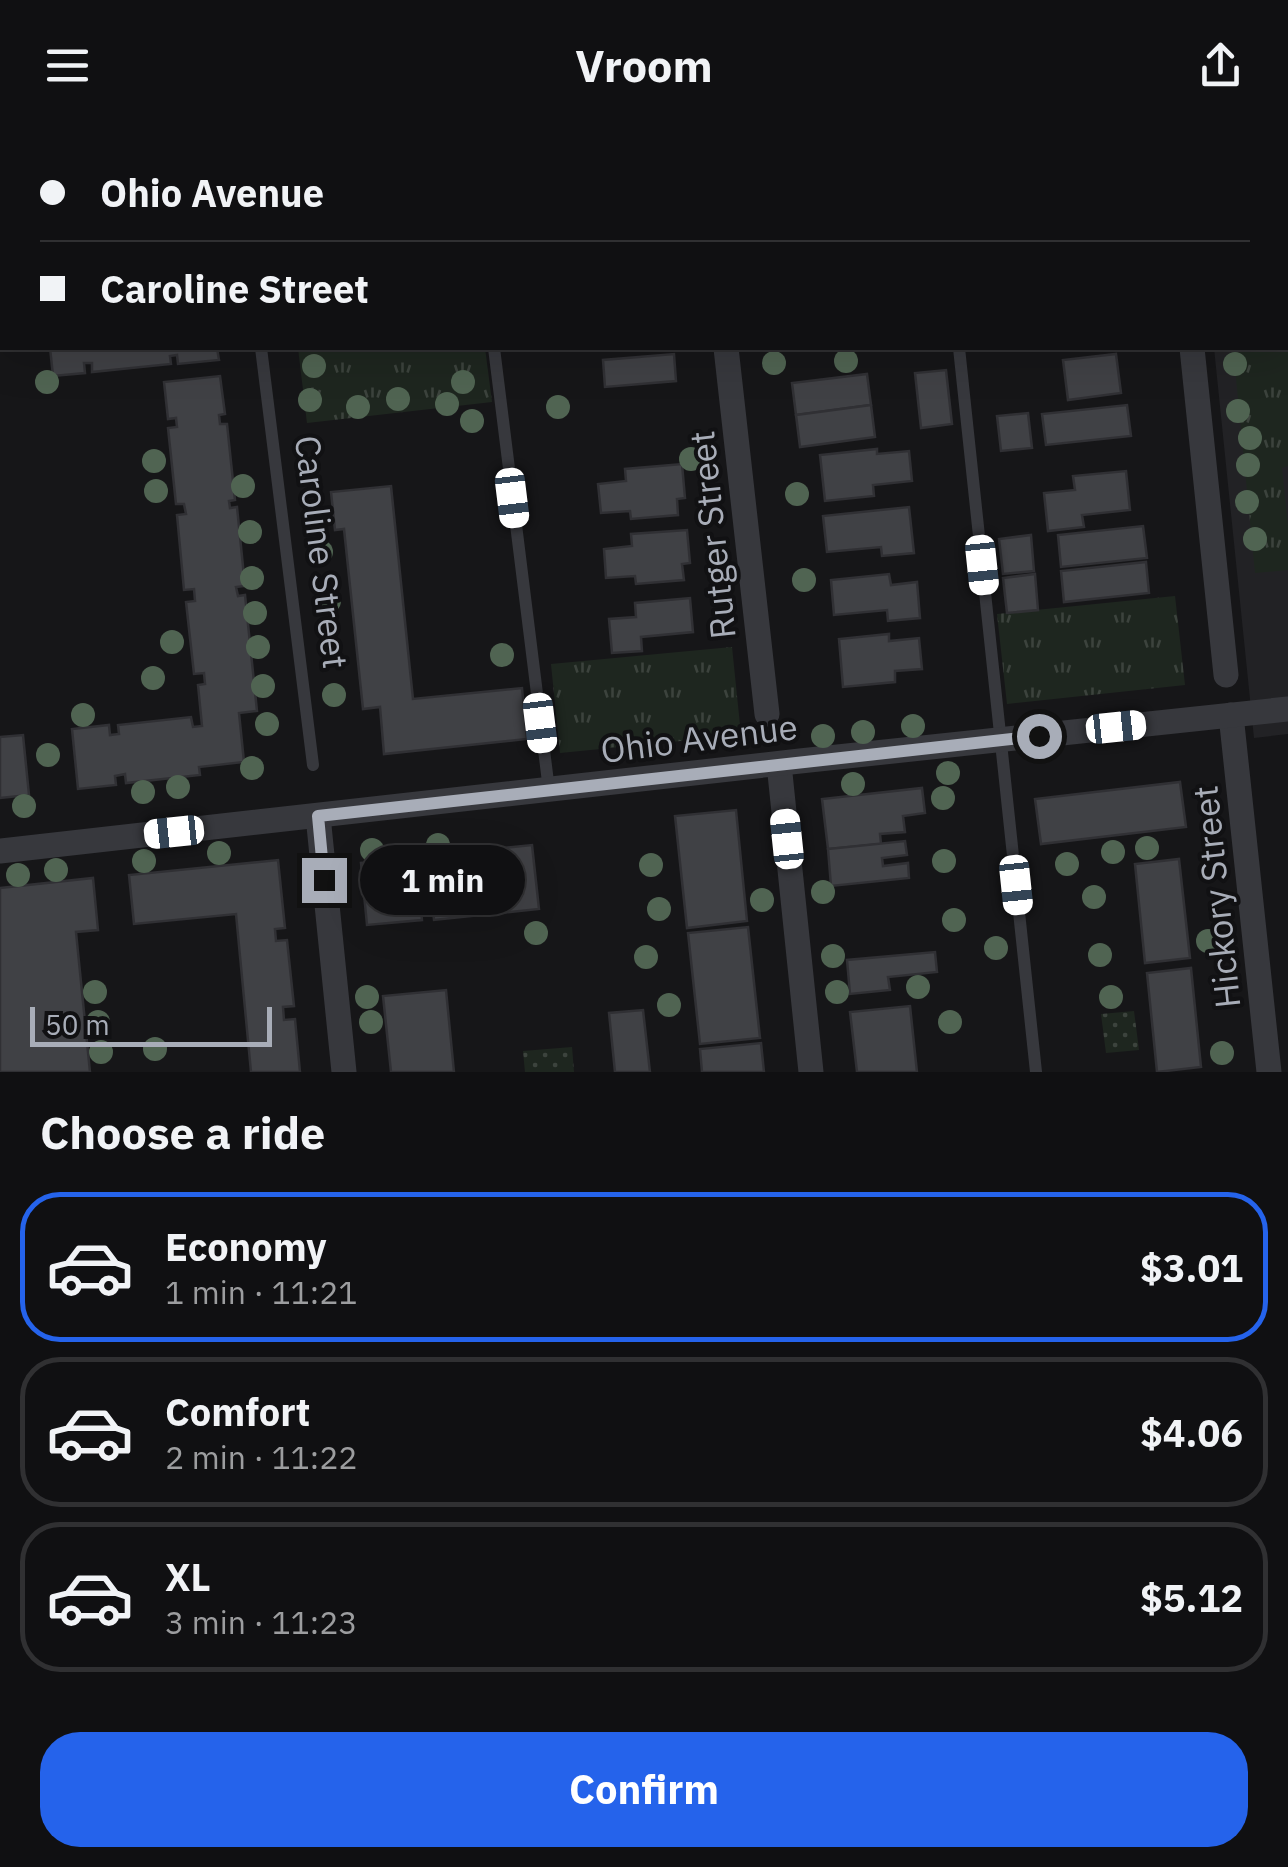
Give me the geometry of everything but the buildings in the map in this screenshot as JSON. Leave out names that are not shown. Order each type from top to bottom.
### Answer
[{"type":"street","name":"Rutger Street","points":[[726,350],[767,714]]},
{"type":"street","points":[[1192,350],[1226,675]]},
{"type":"street","name":"Ohio Avenue","points":[[0,851],[1288,708]]},
{"type":"street","name":"Hickory Street","points":[[1231,714],[1269,1072]]},
{"type":"street","points":[[779,764],[811,1072]]},
{"type":"street","points":[[318,816],[344,1072]]},
{"type":"lane","name":"Caroline Street","points":[[261,350],[313,765]]},
{"type":"lane","points":[[494,350],[548,790]]},
{"type":"lane","points":[[959,350],[1036,1072]]},
{"type":"shaded area","points":[[1214,350],[1288,350],[1288,734],[1254,738]]},
{"type":"green space","points":[[298,350],[485,350],[492,402],[307,423]]},
{"type":"green space","points":[[1233,350],[1288,350],[1288,466],[1282,468],[1288,570],[1255,573]]},
{"type":"green space","points":[[1175,596],[1185,685],[1007,704],[997,614]]},
{"type":"green space","points":[[732,647],[741,735],[560,753],[551,664]]},
{"type":"green space","points":[[1134,1011],[1139,1050],[1106,1053],[1101,1014]]},
{"type":"green space","points":[[572,1047],[574,1072],[525,1072],[523,1051]]},
{"type":"route","points":[[324,880],[318,816],[1039,736]]}]
